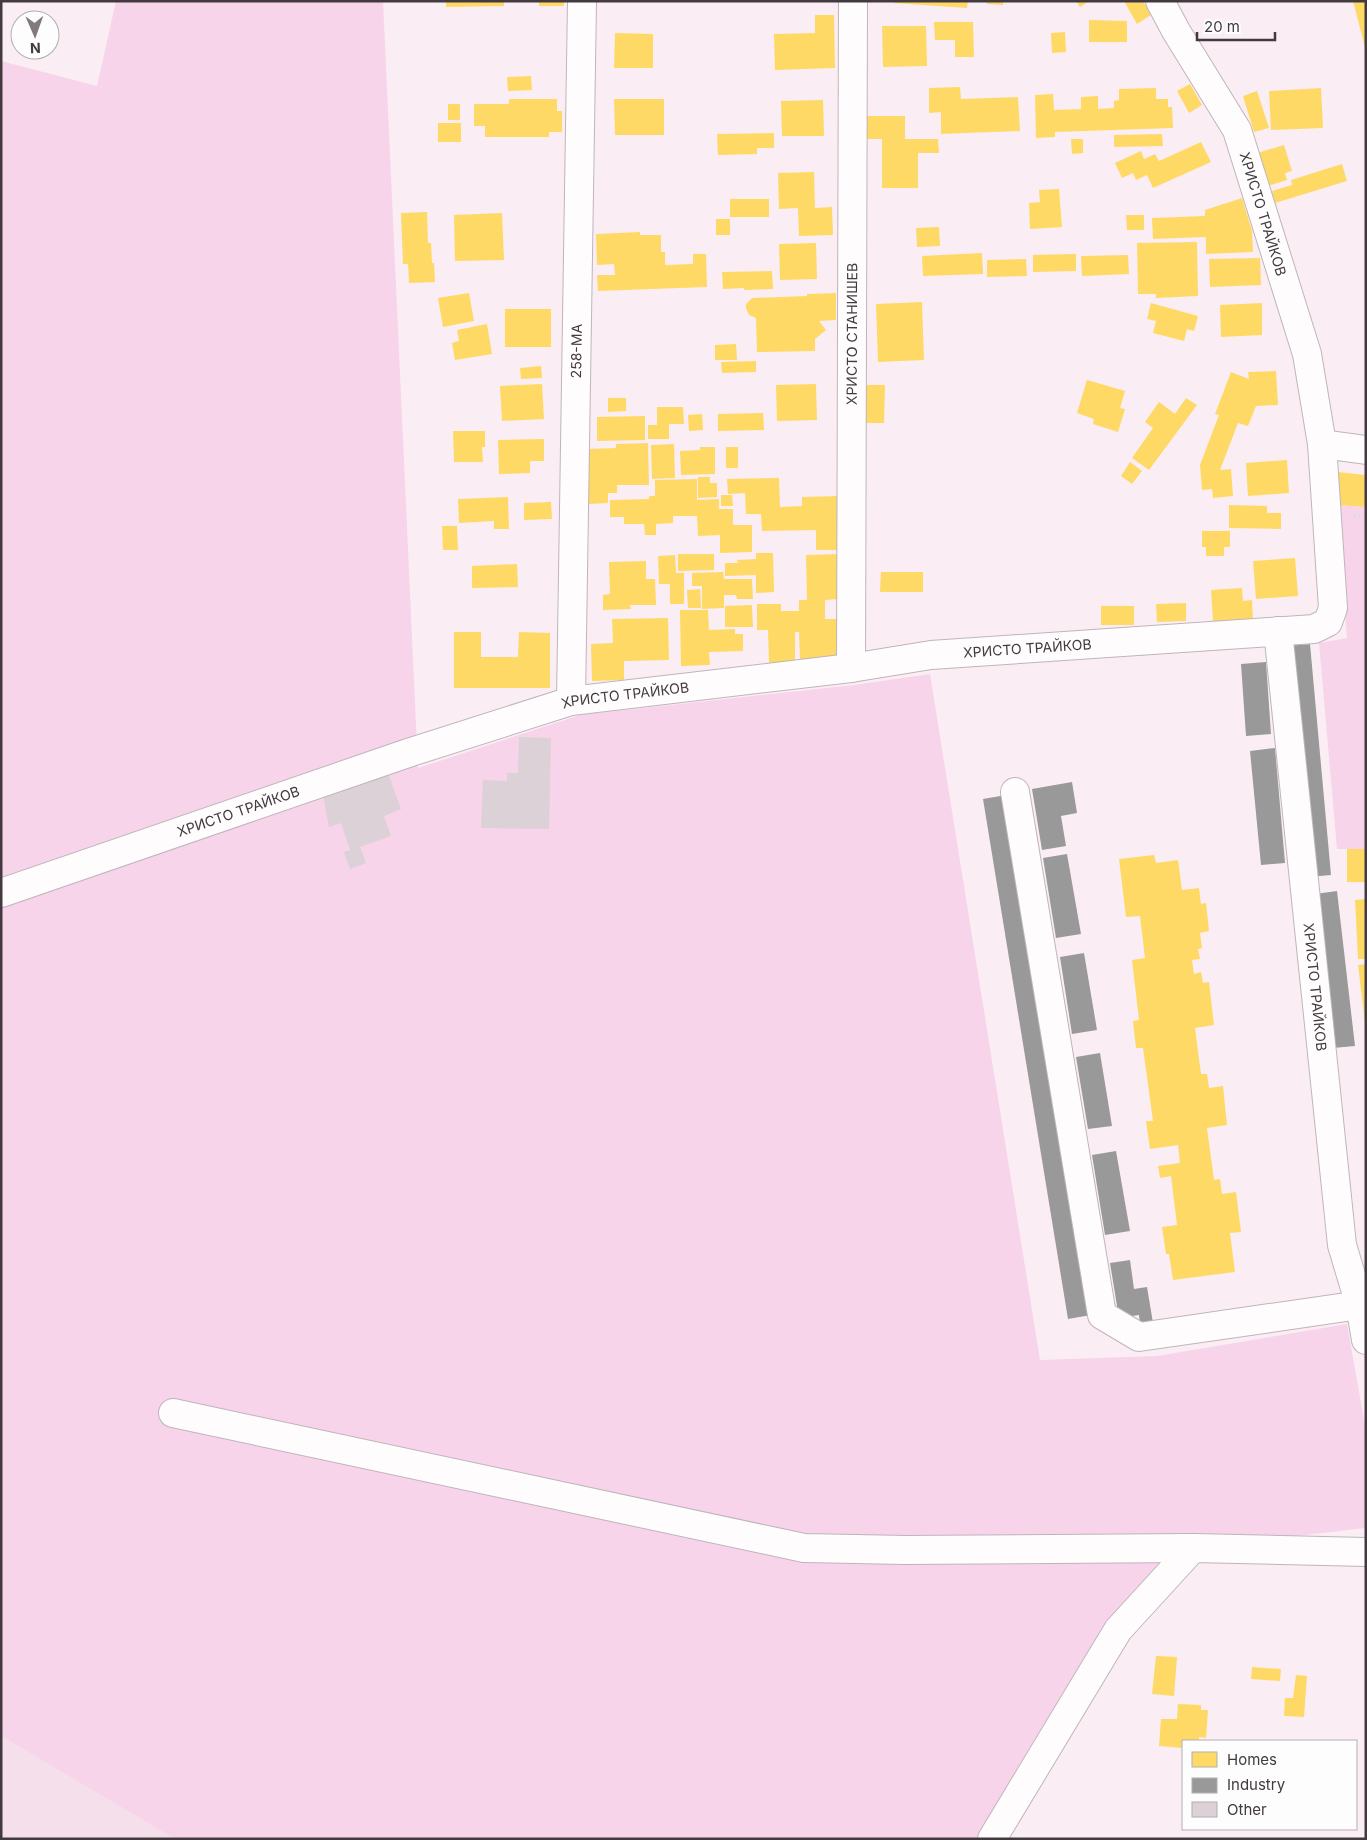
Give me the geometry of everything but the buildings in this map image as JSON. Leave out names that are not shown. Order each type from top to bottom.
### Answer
[{"type":"street","name":"258-МА","points":[[572,701],[582,1]]},
{"type":"street","name":"ХРИСТО СТАНИШЕВ","points":[[851,668],[853,1]]},
{"type":"street","name":"ХРИСТО ТРАЙКОВ","points":[[1,893],[411,752],[572,701],[851,668],[930,655],[1314,629],[1328,622],[1333,608],[1322,444],[1307,354],[1237,130],[1176,31],[1160,1]]},
{"type":"street","points":[[1322,444],[1366,450]]},
{"type":"street","name":"ХРИСТО ТРАЙКОВ","points":[[1278,631],[1342,1245],[1360,1305],[1366,1340]]},
{"type":"street","points":[[1015,792],[1102,1315],[1139,1337],[1360,1305]]},
{"type":"street","points":[[173,1413],[804,1548],[905,1550],[1193,1548],[1366,1552]]},
{"type":"street","points":[[992,1839],[1118,1630],[1193,1548]]},
{"type":"path","points":[[1352,516],[1366,517]]},
{"type":"shaded area","points":[[116,1],[383,1],[418,768],[580,715],[854,685],[930,674],[1040,1360],[1157,1356],[1347,1324],[1366,1431],[1366,1528],[1193,1548],[1118,1630],[992,1839],[175,1839],[1,1736],[1,61],[97,86]]},
{"type":"shaded area","points":[[1337,505],[1366,507],[1366,849],[1337,849],[1319,643],[1347,638]]},
{"type":"shaded area","points":[[1,1736],[175,1839],[1,1839]]}]
